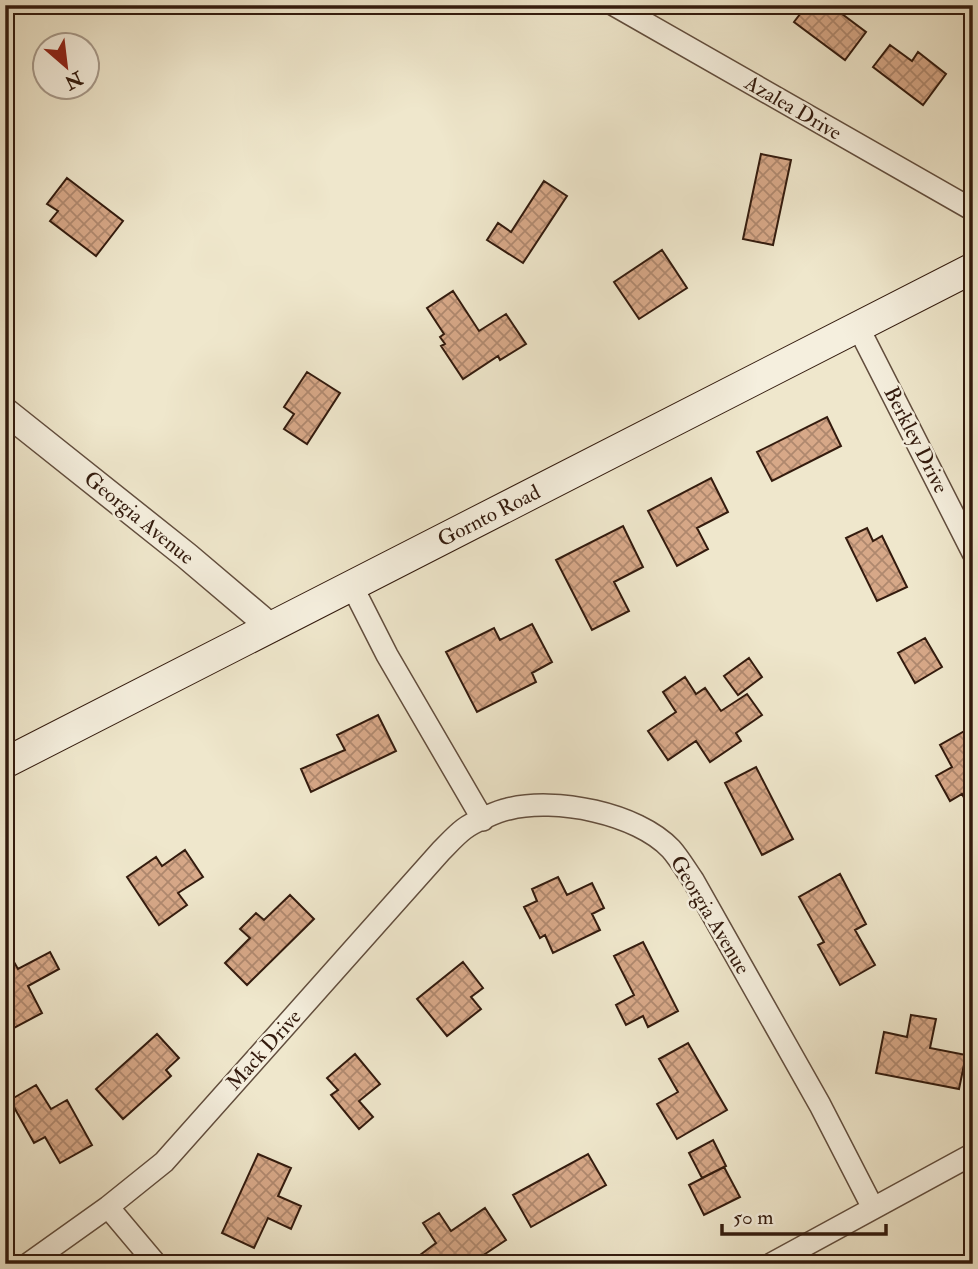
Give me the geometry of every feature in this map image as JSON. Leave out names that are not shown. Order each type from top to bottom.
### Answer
[{"type":"main road","name":"Gornto Road","points":[[5,763],[973,268]]},
{"type":"street","name":"Azalea Drive","points":[[619,7],[973,210]]},
{"type":"street","name":"Berkley Drive","points":[[858,327],[973,553]]},
{"type":"street","name":"Georgia Avenue","points":[[5,411],[187,556],[272,628]]},
{"type":"street","points":[[352,586],[387,655],[483,820]]},
{"type":"street","name":"Georgia Avenue","points":[[483,820],[506,809],[540,804],[581,809],[617,817],[650,832],[671,849],[693,880],[820,1105],[873,1208]]},
{"type":"street","name":"Mack Drive","points":[[28,1264],[108,1207],[164,1162],[441,851],[465,828],[483,820]]},
{"type":"street","points":[[771,1264],[973,1154]]},
{"type":"street","points":[[108,1207],[156,1264]]},
{"type":"building","points":[[807,5],[830,5],[866,32],[845,60],[794,22]]},
{"type":"building","points":[[890,45],[912,61],[918,52],[946,74],[923,105],[873,67]]},
{"type":"building","points":[[761,154],[791,160],[773,245],[743,239]]},
{"type":"building","points":[[67,178],[123,221],[96,256],[50,221],[58,211],[47,204]]},
{"type":"building","points":[[544,181],[567,196],[523,263],[487,240],[498,223],[511,232]]},
{"type":"building","points":[[662,250],[687,288],[639,319],[614,282]]},
{"type":"building","points":[[453,291],[479,331],[506,314],[526,344],[500,360],[498,356],[463,379],[441,346],[445,344],[440,337],[444,334],[427,308]]},
{"type":"building","points":[[307,372],[340,393],[307,444],[284,429],[294,414],[284,407]]},
{"type":"building","points":[[827,417],[841,446],[772,481],[757,452]]},
{"type":"building","points":[[711,478],[728,512],[697,528],[708,549],[677,566],[648,511]]},
{"type":"building","points":[[623,526],[643,567],[614,582],[629,611],[592,630],[556,560]]},
{"type":"building","points":[[867,528],[873,541],[882,536],[907,587],[877,601],[846,538]]},
{"type":"building","points":[[532,624],[552,662],[532,673],[536,682],[477,712],[446,652],[494,628],[500,640]]},
{"type":"building","points":[[925,638],[942,667],[915,683],[898,653]]},
{"type":"building","points":[[749,658],[762,677],[738,695],[724,676]]},
{"type":"building","points":[[685,677],[696,694],[705,688],[721,711],[747,694],[762,715],[736,733],[741,741],[710,762],[696,741],[668,760],[648,731],[676,712],[663,692]]},
{"type":"building","points":[[378,715],[396,751],[311,792],[301,769],[345,750],[337,735]]},
{"type":"building","points":[[968,729],[973,737],[971,810],[962,794],[950,801],[936,776],[952,767],[940,745]]},
{"type":"building","points":[[756,767],[793,839],[762,855],[725,783]]},
{"type":"building","points":[[185,850],[203,877],[178,893],[187,905],[159,925],[127,877],[156,857],[162,866]]},
{"type":"building","points":[[840,874],[866,924],[855,930],[875,965],[840,985],[818,945],[824,942],[799,897]]},
{"type":"building","points":[[558,877],[567,895],[592,883],[604,908],[592,914],[600,930],[553,953],[545,935],[540,938],[524,907],[537,901],[532,889]]},
{"type":"building","points":[[290,895],[314,919],[247,985],[225,963],[250,938],[240,929],[256,913],[264,920]]},
{"type":"building","points":[[643,942],[678,1011],[648,1027],[643,1016],[626,1025],[616,1005],[634,995],[614,956]]},
{"type":"building","points":[[50,952],[59,969],[28,986],[42,1013],[14,1028],[5,1013],[5,966],[14,962],[18,969]]},
{"type":"building","points":[[463,962],[483,988],[471,997],[481,1009],[447,1036],[417,999]]},
{"type":"building","points":[[911,1015],[936,1019],[930,1048],[966,1055],[959,1089],[876,1073],[884,1032],[907,1037]]},
{"type":"building","points":[[157,1034],[179,1058],[166,1070],[171,1076],[123,1119],[96,1089]]},
{"type":"building","points":[[688,1043],[727,1110],[677,1139],[657,1104],[678,1092],[659,1059]]},
{"type":"building","points":[[355,1054],[380,1084],[359,1101],[373,1117],[359,1129],[331,1095],[338,1090],[327,1078]]},
{"type":"building","points":[[36,1085],[51,1109],[67,1100],[92,1145],[60,1163],[45,1137],[34,1143],[10,1100]]},
{"type":"building","points":[[713,1140],[726,1166],[702,1178],[689,1153]]},
{"type":"building","points":[[258,1154],[291,1168],[278,1196],[301,1206],[291,1229],[268,1218],[254,1248],[222,1233]]},
{"type":"building","points":[[588,1154],[606,1185],[531,1227],[513,1195]]},
{"type":"building","points":[[724,1167],[740,1197],[704,1215],[689,1185]]},
{"type":"building","points":[[485,1208],[506,1240],[470,1264],[408,1264],[436,1243],[423,1223],[439,1213],[451,1231]]}]
